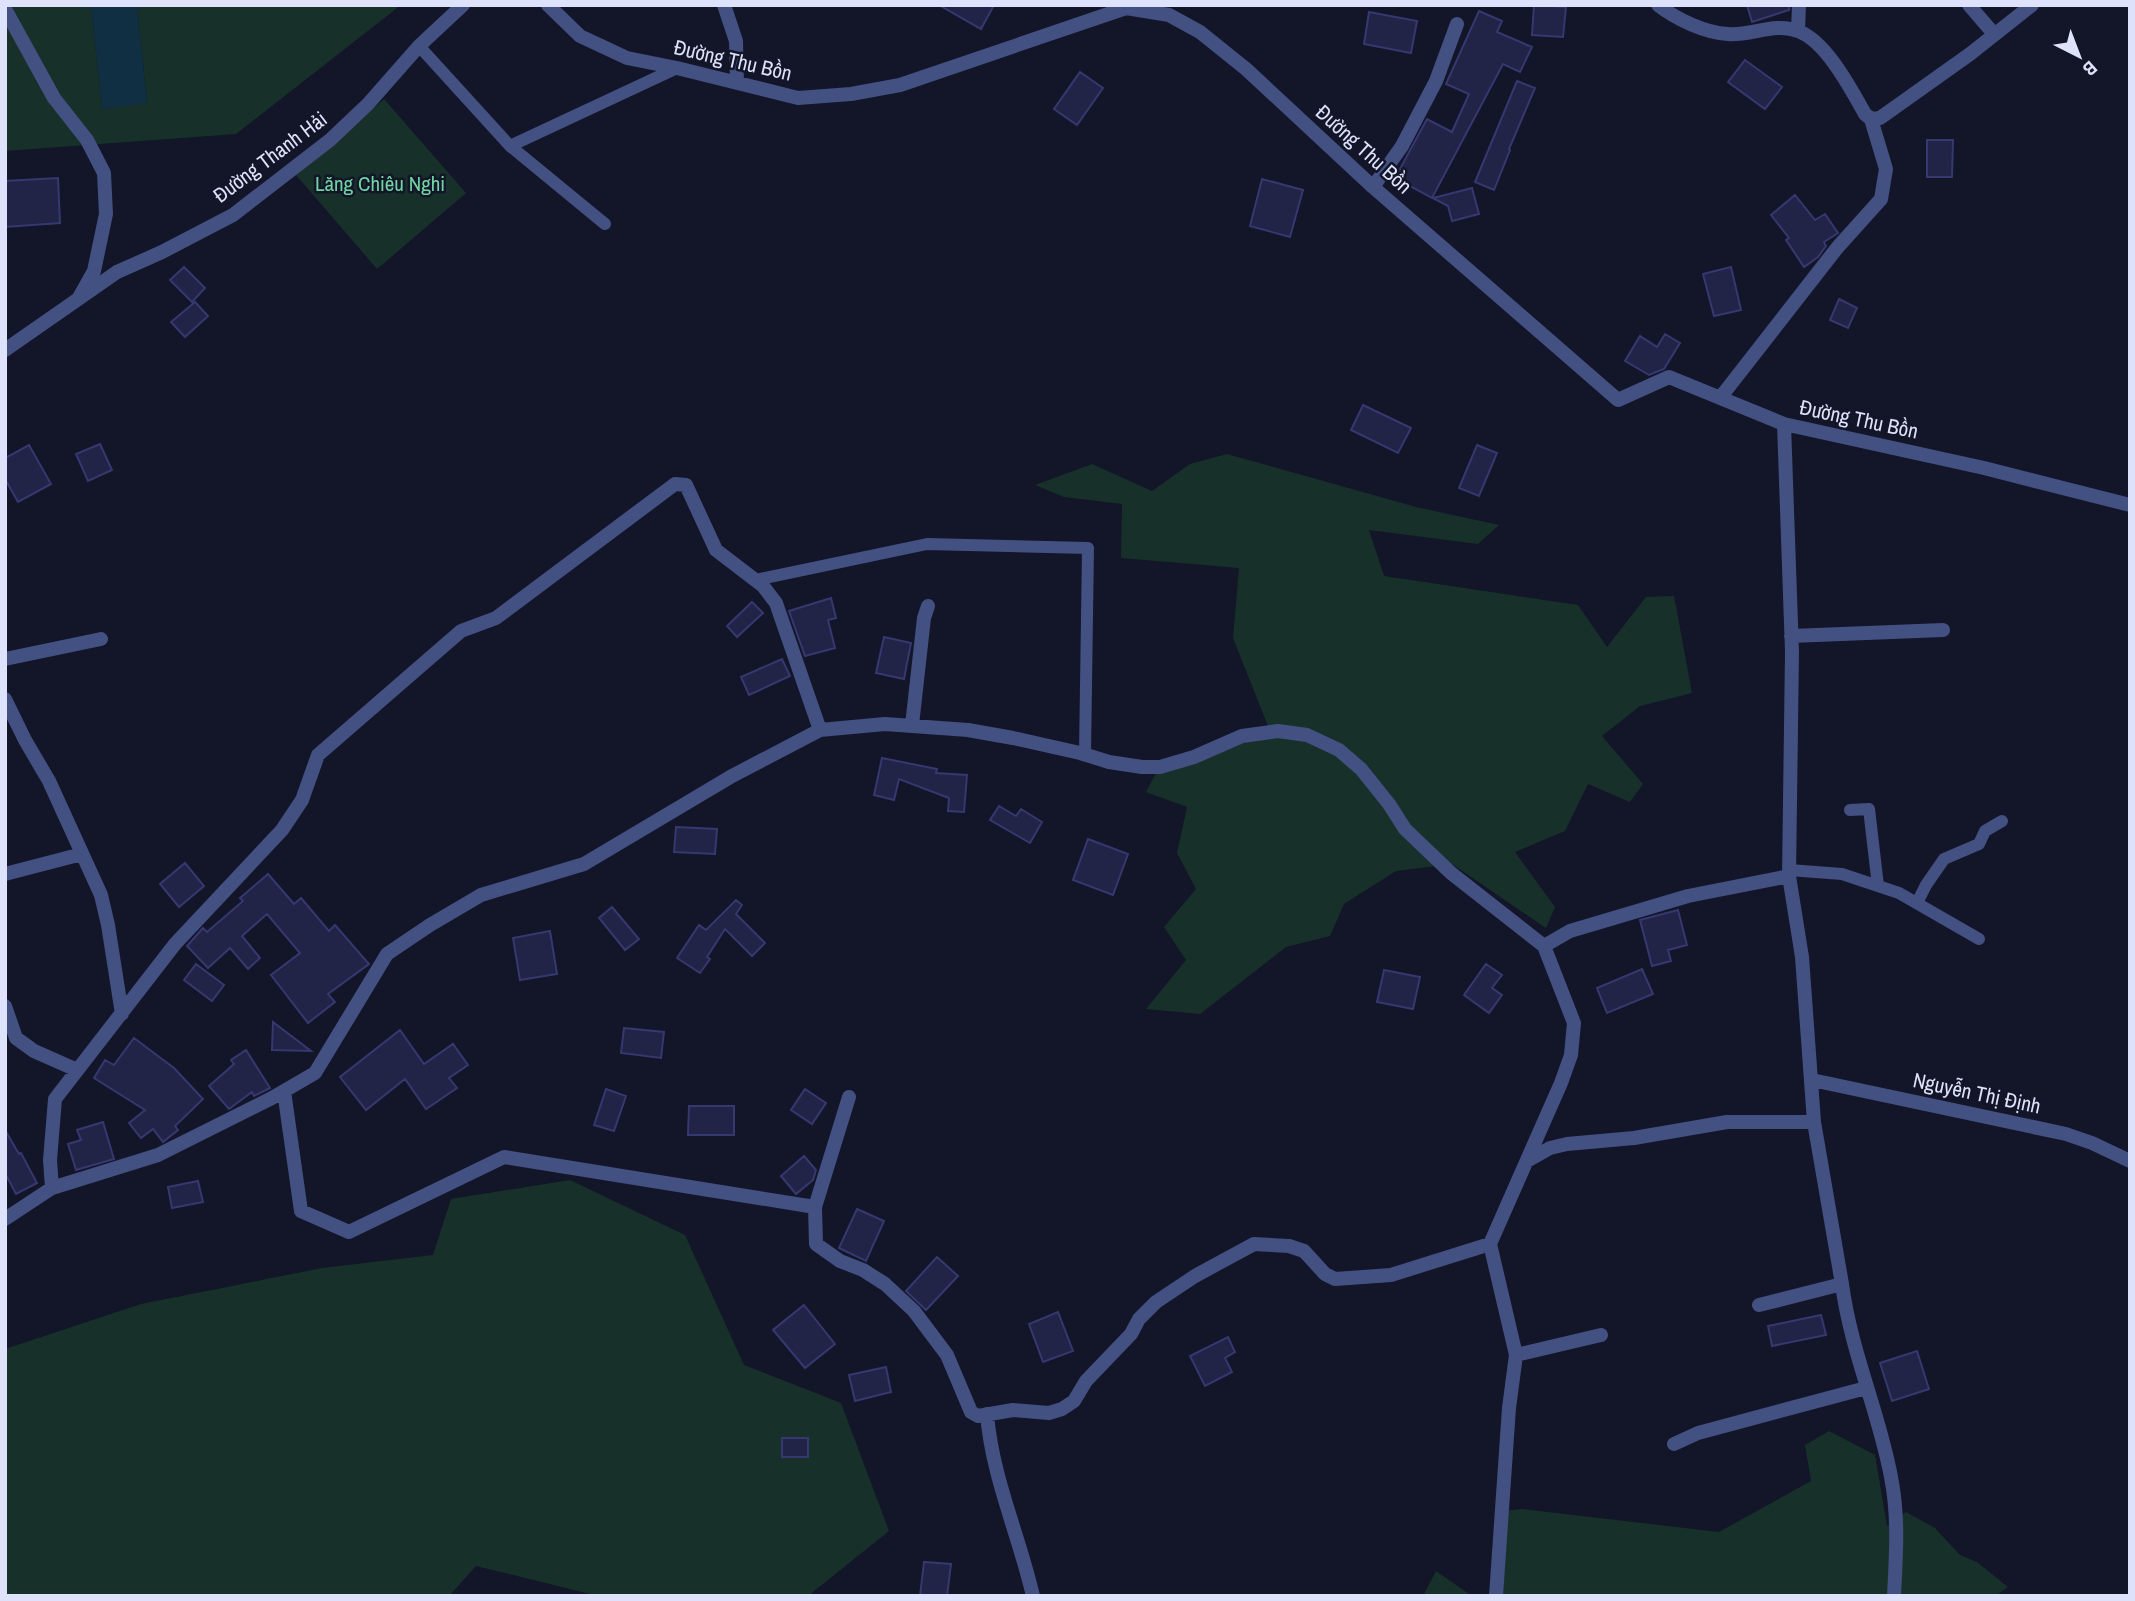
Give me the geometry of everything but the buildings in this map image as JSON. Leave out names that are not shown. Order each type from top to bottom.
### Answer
[{"type":"street","name":"Đường Thanh Hải","points":[[5,350],[117,272],[233,215],[330,140],[368,104],[419,46],[463,5]]},
{"type":"street","name":"Đường Thu Bồn","points":[[548,5],[580,36],[626,58],[798,98],[851,94],[900,85],[1126,8],[1169,15],[1200,32],[1246,69],[1373,187],[1618,400],[1669,377],[1784,424],[1984,468],[2130,505]]},
{"type":"street","points":[[724,5],[736,41],[737,83]]},
{"type":"street","points":[[1658,5],[1670,14],[1728,34],[1771,28],[1798,31],[1834,61],[1865,114],[1871,119],[1886,169],[1881,199],[1837,248],[1720,398]]},
{"type":"street","points":[[1798,31],[1799,5]]},
{"type":"street","points":[[1969,5],[1994,34]]},
{"type":"street","points":[[1871,119],[1880,118],[1970,54],[2032,5]]},
{"type":"street","points":[[5,9],[54,98],[87,140],[104,173],[106,214],[94,271],[78,300]]},
{"type":"street","points":[[1373,187],[1402,146],[1436,81],[1457,24]]},
{"type":"street","points":[[1784,424],[1791,636],[1789,873],[1802,957],[1814,1122],[1852,1342],[1886,1456],[1893,1491],[1897,1527],[1894,1596]]},
{"type":"street","points":[[52,1188],[50,1160],[55,1099],[175,944],[282,830],[302,800],[318,755],[461,631],[496,618],[675,484],[686,485],[716,550],[763,586],[776,603],[820,730]]},
{"type":"street","points":[[912,725],[924,618],[928,607]]},
{"type":"street","points":[[1791,636],[1943,630]]},
{"type":"street","points":[[5,659],[101,639]]},
{"type":"street","points":[[5,699],[49,781],[101,895],[122,1014]]},
{"type":"street","points":[[5,1219],[52,1188],[158,1155],[315,1073],[387,954],[481,895],[584,864],[732,776],[820,730],[885,724],[912,725],[1013,738],[1109,762],[1142,767],[1160,767],[1194,757],[1242,736],[1278,731],[1307,735],[1339,750],[1361,769],[1405,829],[1441,864],[1544,946],[1574,1023],[1571,1055],[1562,1083],[1490,1244],[1516,1355],[1509,1408],[1496,1596]]},
{"type":"street","points":[[5,874],[82,854]]},
{"type":"street","points":[[1544,946],[1570,931],[1688,896],[1789,873]]},
{"type":"street","points":[[5,1006],[16,1038],[34,1051],[77,1070]]},
{"type":"street","name":"Nguyễn Thị Định","points":[[1812,1080],[2066,1134],[2130,1161]]},
{"type":"street","points":[[284,1091],[300,1211],[349,1232],[504,1157],[816,1207]]},
{"type":"street","points":[[849,1097],[816,1207],[816,1244],[840,1261],[863,1270],[885,1284],[914,1311],[947,1355],[971,1412],[978,1416],[1013,1410],[1049,1413],[1062,1409],[1074,1401],[1086,1381],[1131,1334],[1139,1319],[1156,1301],[1254,1244],[1281,1245],[1304,1251],[1325,1274],[1335,1279],[1391,1275],[1490,1244]]},
{"type":"street","points":[[1527,1161],[1550,1148],[1567,1144],[1634,1138],[1727,1122],[1814,1122]]},
{"type":"street","points":[[1759,1305],[1842,1284]]},
{"type":"street","points":[[1516,1355],[1601,1335]]},
{"type":"street","points":[[1674,1444],[1698,1433],[1866,1388]]},
{"type":"street","points":[[987,1414],[992,1458],[1033,1596]]},
{"type":"lane","points":[[419,46],[510,146],[605,224]]},
{"type":"lane","points":[[510,146],[677,68]]},
{"type":"lane","points":[[755,580],[927,544],[1088,548],[1085,754]]},
{"type":"lane","points":[[1850,810],[1869,809],[1878,886]]},
{"type":"lane","points":[[1917,903],[1926,884],[1944,859],[1979,844],[1985,831],[2002,821]]},
{"type":"lane","points":[[1789,873],[1842,874],[1899,893],[1979,939]]},
{"type":"green space","points":[[5,5],[91,5],[102,109],[147,102],[137,5],[401,5],[236,134],[5,151]]},
{"type":"green space","name":"Lăng Chiêu Nghi","points":[[384,99],[466,193],[377,269],[296,175]]},
{"type":"green space","points":[[1227,454],[1416,507],[1499,525],[1478,544],[1369,530],[1384,576],[1578,605],[1607,647],[1646,597],[1674,596],[1692,693],[1640,706],[1602,736],[1643,784],[1630,802],[1588,784],[1565,831],[1515,852],[1555,907],[1546,928],[1452,864],[1396,871],[1344,904],[1330,936],[1286,947],[1200,1014],[1146,1009],[1186,960],[1164,927],[1196,889],[1177,853],[1187,807],[1146,792],[1162,762],[1268,726],[1233,638],[1239,568],[1121,558],[1122,504],[1064,497],[1035,485],[1092,464],[1152,491],[1190,464]]},
{"type":"green space","points":[[570,1180],[685,1235],[744,1365],[841,1403],[889,1531],[808,1596],[598,1596],[476,1566],[449,1596],[5,1596],[5,1349],[141,1304],[322,1268],[433,1255],[451,1199]]},
{"type":"green space","points":[[1829,1431],[1875,1455],[1887,1526],[1906,1512],[1935,1528],[1960,1555],[1977,1562],[2008,1587],[1995,1596],[1496,1596],[1495,1512],[1522,1509],[1719,1532],[1811,1481],[1805,1445]]},
{"type":"green space","points":[[1436,1571],[1472,1596],[1423,1596]]},
{"type":"water","points":[[91,5],[137,5],[147,103],[102,109]]}]
